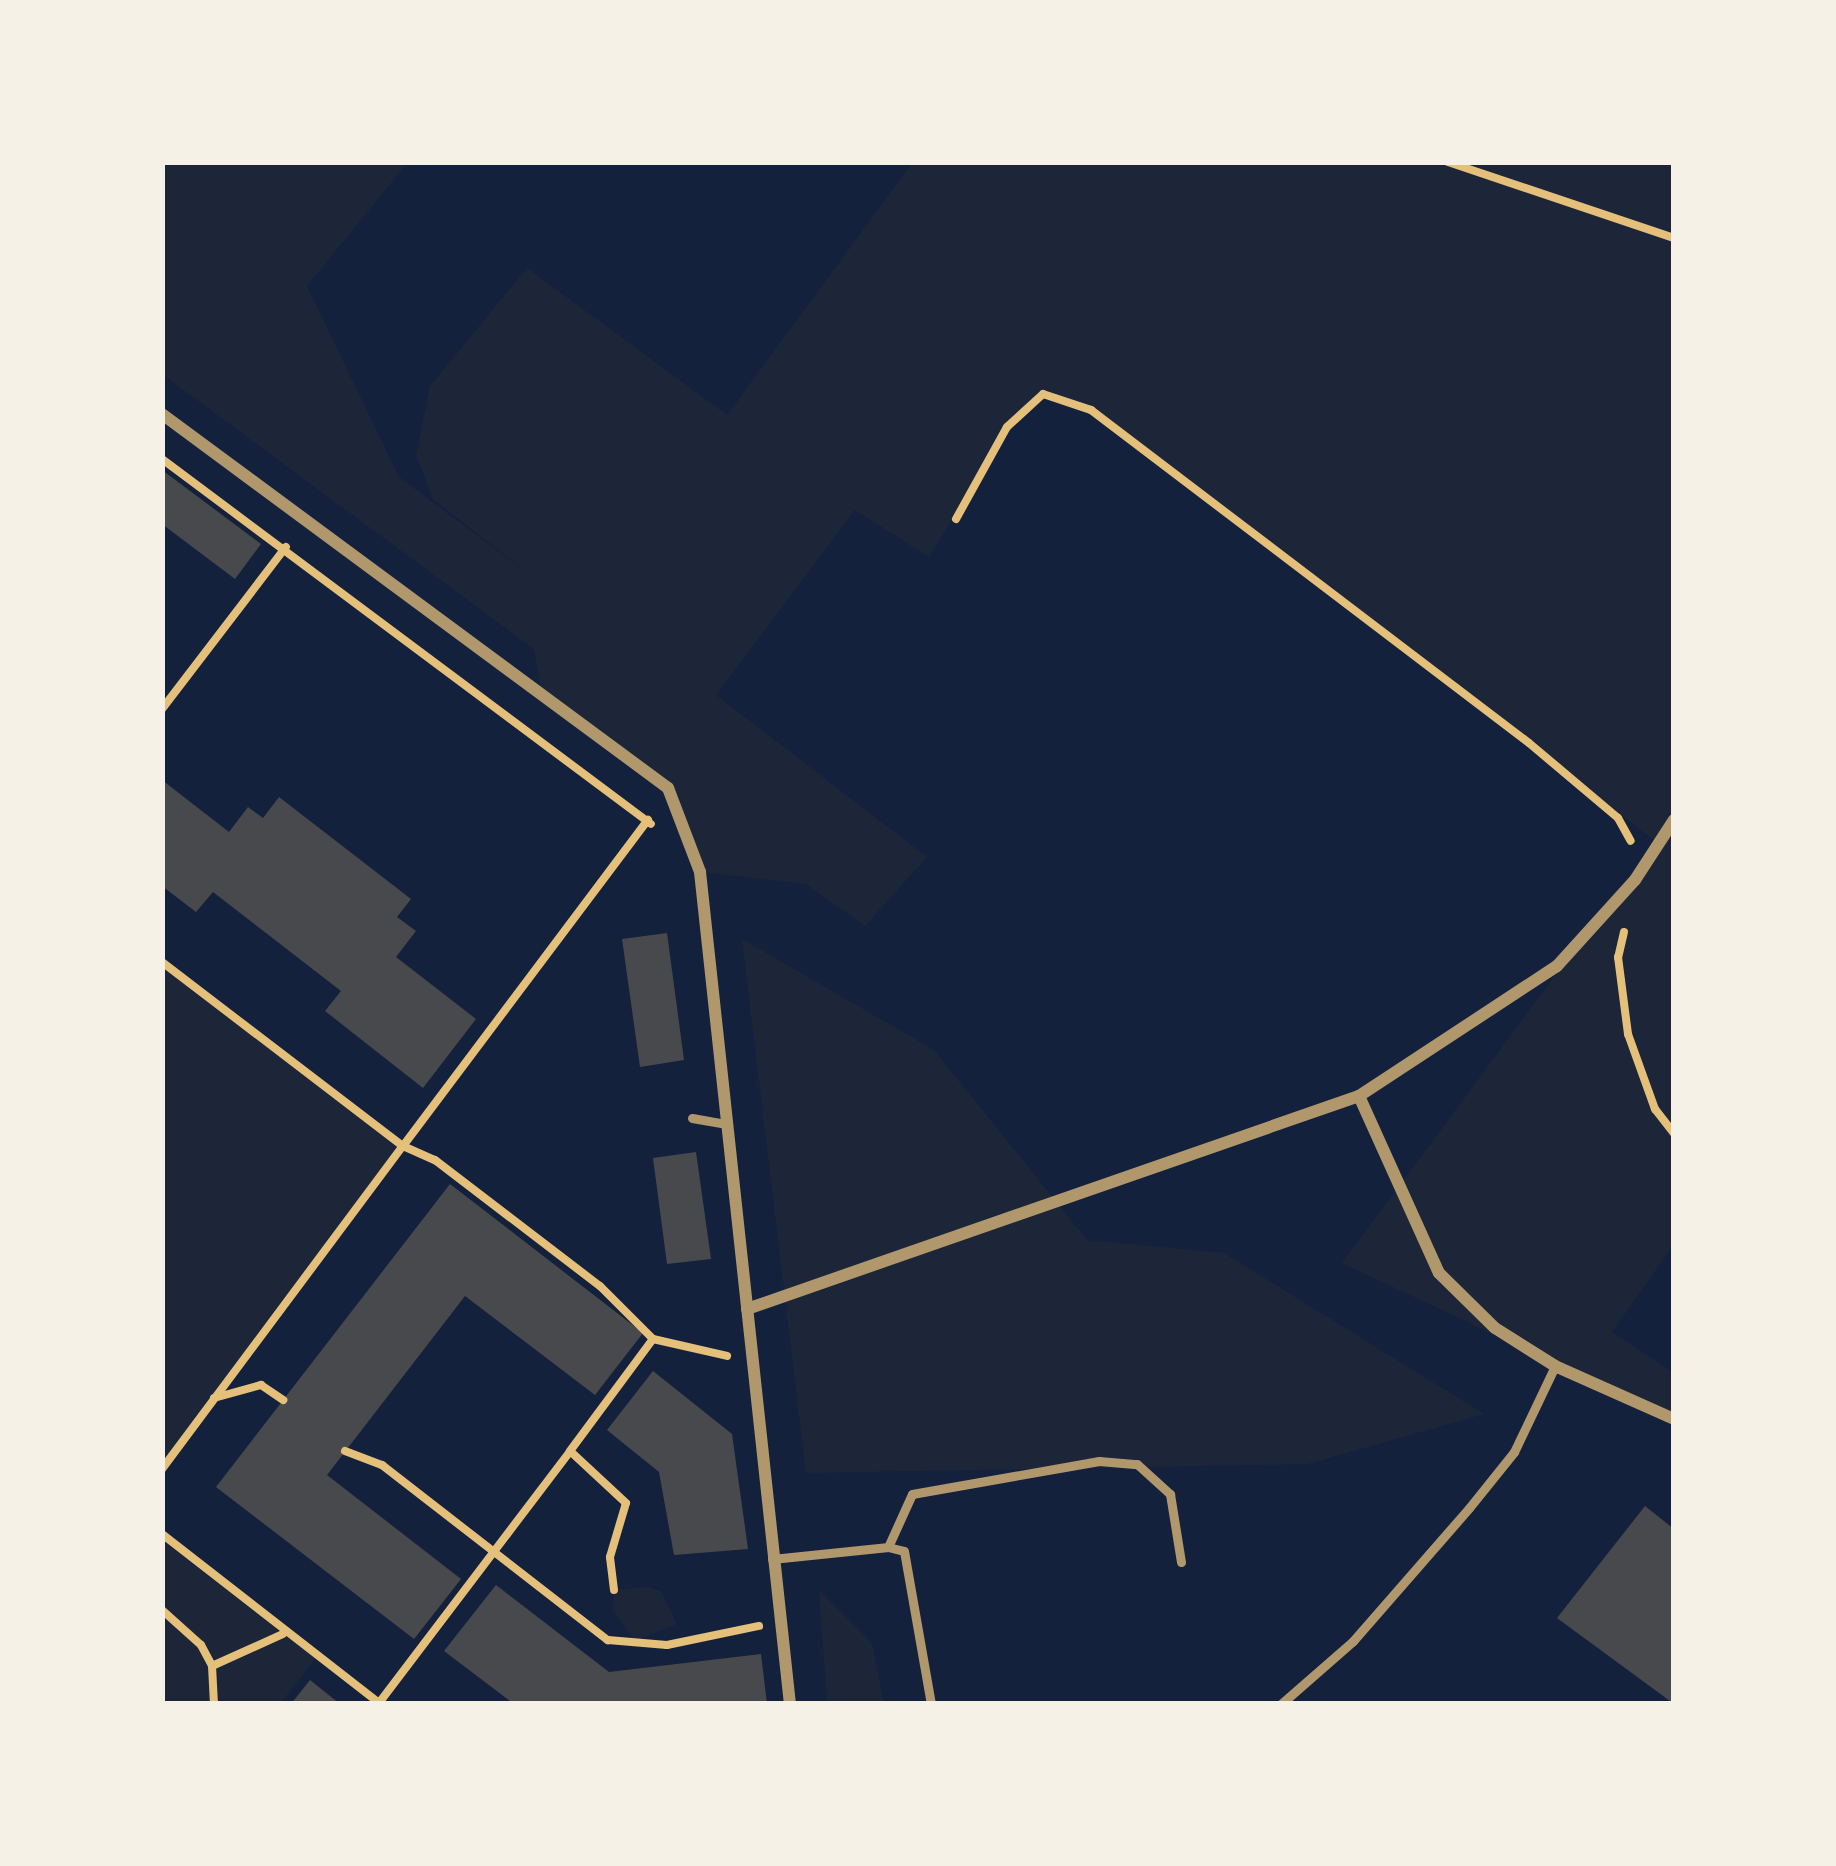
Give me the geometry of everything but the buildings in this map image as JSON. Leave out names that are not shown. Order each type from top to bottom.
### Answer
[{"type":"street","points":[[162,414],[668,788],[700,872],[790,1704]]},
{"type":"street","points":[[747,1309],[1359,1096],[1557,966],[1635,880],[1674,820]]},
{"type":"street","points":[[1359,1096],[1438,1273],[1495,1328],[1555,1366],[1674,1419]]},
{"type":"lane","points":[[692,1118],[725,1124]]},
{"type":"lane","points":[[1282,1704],[1353,1641],[1469,1508],[1514,1452],[1555,1366]]},
{"type":"lane","points":[[889,1546],[912,1494],[1099,1461],[1137,1464],[1170,1494],[1181,1562]]},
{"type":"lane","points":[[772,1559],[889,1546],[904,1551],[931,1704]]},
{"type":"path","points":[[1448,162],[1674,238]]},
{"type":"path","points":[[956,519],[1007,428],[1043,394],[1090,410],[1618,818],[1635,849],[1619,989],[1655,1109],[1674,1133]]},
{"type":"path","points":[[162,459],[648,820],[663,840]]},
{"type":"path","points":[[162,709],[286,547]]},
{"type":"path","points":[[162,1469],[648,820]]},
{"type":"path","points":[[162,962],[403,1146],[435,1160],[600,1286],[653,1339],[727,1356]]},
{"type":"path","points":[[162,1534],[283,1634],[380,1703],[653,1339]]},
{"type":"path","points":[[214,1398],[261,1385],[283,1400]]},
{"type":"path","points":[[345,1451],[382,1465],[493,1555],[508,1558],[625,1647],[766,1625]]},
{"type":"path","points":[[570,1451],[626,1503],[610,1557],[614,1589]]},
{"type":"path","points":[[162,1610],[212,1666],[214,1704]]},
{"type":"path","points":[[212,1666],[283,1634]]},
{"type":"shaded area","points":[[162,162],[408,162],[307,286],[399,477],[530,575],[433,499],[416,455],[430,386],[527,268],[727,415],[913,162],[1674,162],[1674,1244],[1612,1332],[1674,1373],[1674,1419],[1342,1263],[1655,841],[1091,410],[1043,394],[1007,428],[929,557],[855,510],[716,695],[927,857],[865,926],[806,884],[700,872],[668,788],[542,695],[534,649],[162,374]]},
{"type":"shaded area","points":[[742,939],[934,1050],[1087,1240],[1224,1253],[1484,1414],[1308,1464],[806,1473]]},
{"type":"shaded area","points":[[162,962],[403,1146],[162,1469]]},
{"type":"shaded area","points":[[162,1533],[318,1655],[280,1704],[162,1704]]},
{"type":"shaded area","points":[[647,1587],[661,1591],[677,1624],[634,1641],[613,1610],[614,1590]]},
{"type":"shaded area","points":[[819,1590],[872,1643],[884,1704],[827,1704]]}]
